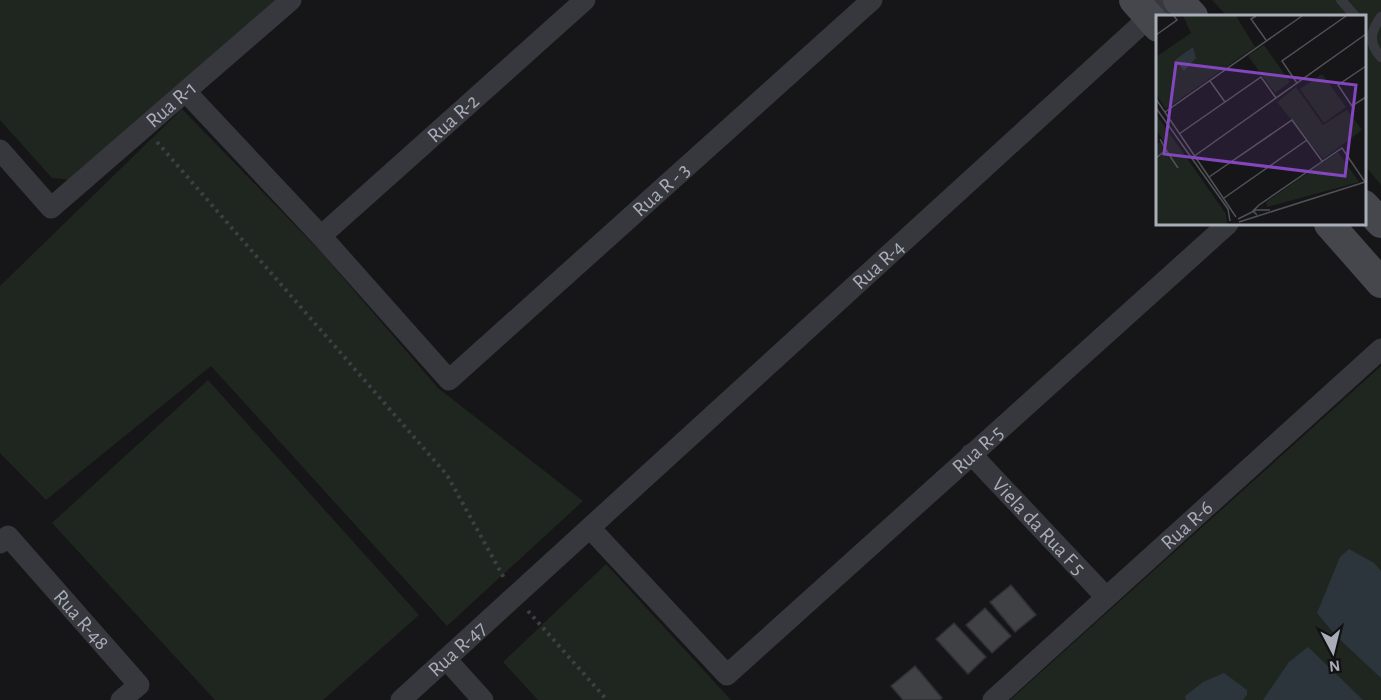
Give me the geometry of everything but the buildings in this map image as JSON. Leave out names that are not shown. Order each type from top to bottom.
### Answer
[{"type":"main road","points":[[1178,0],[1192,15]]},
{"type":"main road","points":[[1366,206],[1381,223]]},
{"type":"main road","points":[[1330,225],[1381,283]]},
{"type":"street","name":"Rua R-1","points":[[0,150],[51,208],[291,0]]},
{"type":"street","name":"Rua R-2","points":[[321,236],[585,0]]},
{"type":"street","name":"Rua R - 3","points":[[321,236],[449,380],[872,0]]},
{"type":"street","name":"Rua R-4","points":[[514,596],[1152,11]]},
{"type":"street","points":[[186,92],[321,236]]},
{"type":"street","name":"Rua R-5","points":[[590,528],[727,675],[1227,225]]},
{"type":"street","name":"Rua R-6","points":[[993,700],[1381,349]]},
{"type":"street","name":"Viela da Rua F 5","points":[[971,454],[1106,597]]},
{"type":"street","name":"Rua R-48","points":[[4,539],[139,685],[122,700]]},
{"type":"street","name":"Rua R-47","points":[[401,700],[514,596]]},
{"type":"street","points":[[446,658],[483,700]]},
{"type":"lane","points":[[1341,0],[1355,15]]},
{"type":"lane","points":[[1381,17],[1368,31],[1371,42],[1381,57]]},
{"type":"path","points":[[145,128],[447,475],[514,596],[607,700]]},
{"type":"shaded area","points":[[0,0],[275,0],[71,180],[52,178],[0,120]]},
{"type":"shaded area","points":[[1212,0],[1381,0],[1381,185],[1366,167],[1366,15],[1226,15]]},
{"type":"shaded area","points":[[182,109],[320,251],[438,388],[583,501],[447,626],[211,366],[46,500],[0,453],[0,286]]},
{"type":"shaded area","points":[[1381,366],[1381,700],[1010,700]]},
{"type":"shaded area","points":[[208,380],[419,615],[323,700],[215,700],[52,523]]},
{"type":"shaded area","points":[[1349,549],[1374,563],[1381,571],[1381,678],[1336,636],[1317,613],[1340,557]]},
{"type":"shaded area","points":[[606,564],[731,700],[538,700],[503,662]]},
{"type":"shaded area","points":[[1308,647],[1363,700],[1263,700],[1289,662]]},
{"type":"shaded area","points":[[1224,673],[1247,690],[1247,695],[1243,700],[1186,700],[1185,696],[1203,682]]}]
